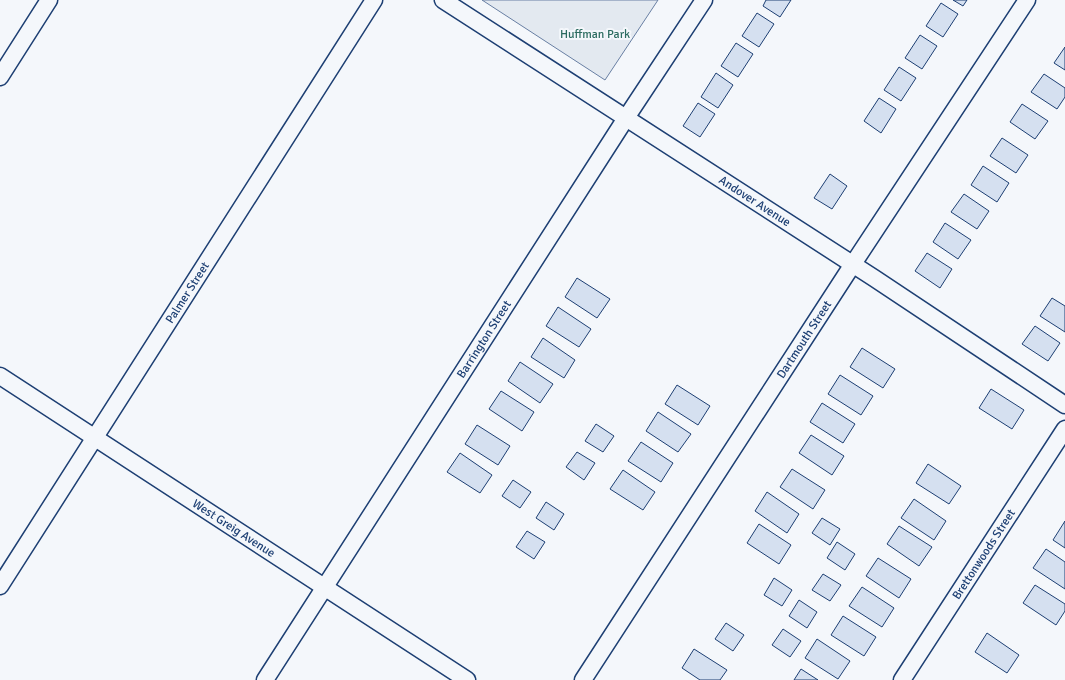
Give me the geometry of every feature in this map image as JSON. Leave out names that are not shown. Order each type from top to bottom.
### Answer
[{"type":"street","points":[[0,77],[49,0]]},
{"type":"street","name":"Palmer Street","points":[[0,586],[374,0]]},
{"type":"street","name":"Andover Avenue","points":[[443,0],[853,264],[1065,405]]},
{"type":"street","name":"Barrington Street","points":[[265,680],[626,118],[704,0]]},
{"type":"street","name":"Dartmouth Street","points":[[584,680],[853,264],[1027,0]]},
{"type":"street","name":"West Greig Avenue","points":[[0,376],[467,680]]},
{"type":"street","name":"Brettonwoods Street","points":[[902,680],[1065,429]]},
{"type":"green space","name":"Huffman Park","points":[[482,0],[658,0],[605,80]]},
{"type":"building","points":[[766,0],[791,0],[780,17],[763,6]]},
{"type":"building","points":[[953,0],[967,0],[963,6]]},
{"type":"building","points":[[941,3],[958,14],[943,37],[926,26]]},
{"type":"building","points":[[757,13],[774,24],[759,47],[742,36]]},
{"type":"building","points":[[920,35],[937,46],[922,69],[905,58]]},
{"type":"building","points":[[736,43],[753,54],[738,77],[721,66]]},
{"type":"building","points":[[1065,47],[1065,70],[1054,63]]},
{"type":"building","points":[[899,67],[916,78],[901,101],[884,90]]},
{"type":"building","points":[[716,73],[733,85],[718,108],[701,97]]},
{"type":"building","points":[[1044,74],[1065,88],[1065,97],[1057,109],[1031,92]]},
{"type":"building","points":[[879,98],[896,109],[881,133],[864,121]]},
{"type":"building","points":[[698,103],[715,114],[700,137],[683,126]]},
{"type":"building","points":[[1022,104],[1048,121],[1035,139],[1010,122]]},
{"type":"building","points":[[1002,138],[1028,155],[1016,173],[990,156]]},
{"type":"building","points":[[983,166],[1009,183],[997,202],[971,185]]},
{"type":"building","points":[[830,174],[847,186],[832,209],[814,198]]},
{"type":"building","points":[[964,194],[989,211],[977,229],[951,212]]},
{"type":"building","points":[[945,223],[971,240],[958,259],[933,242]]},
{"type":"building","points":[[927,253],[952,269],[940,288],[915,271]]},
{"type":"building","points":[[577,278],[610,299],[597,318],[565,297]]},
{"type":"building","points":[[1052,298],[1065,306],[1065,332],[1040,316]]},
{"type":"building","points":[[558,307],[591,329],[579,347],[546,326]]},
{"type":"building","points":[[1035,326],[1060,343],[1048,361],[1022,344]]},
{"type":"building","points":[[543,338],[575,360],[564,378],[531,357]]},
{"type":"building","points":[[862,348],[895,369],[883,388],[850,367]]},
{"type":"building","points":[[520,362],[553,384],[540,403],[508,381]]},
{"type":"building","points":[[840,375],[873,396],[861,415],[828,394]]},
{"type":"building","points":[[677,385],[710,406],[698,425],[665,404]]},
{"type":"building","points":[[991,389],[1024,410],[1012,429],[979,408]]},
{"type":"building","points":[[501,391],[534,412],[522,431],[489,409]]},
{"type":"building","points":[[822,403],[855,424],[843,443],[810,422]]},
{"type":"building","points":[[658,412],[691,434],[678,452],[646,431]]},
{"type":"building","points":[[596,424],[614,436],[603,452],[585,441]]},
{"type":"building","points":[[477,425],[510,446],[498,465],[465,444]]},
{"type":"building","points":[[811,435],[844,456],[832,475],[799,453]]},
{"type":"building","points":[[641,442],[673,463],[661,482],[628,461]]},
{"type":"building","points":[[577,452],[595,463],[584,480],[566,467]]},
{"type":"building","points":[[460,453],[492,475],[480,493],[447,472]]},
{"type":"building","points":[[928,464],[961,486],[949,504],[916,483]]},
{"type":"building","points":[[792,469],[825,490],[813,509],[780,487]]},
{"type":"building","points":[[623,470],[655,492],[643,510],[610,489]]},
{"type":"building","points":[[513,480],[531,492],[520,508],[502,496]]},
{"type":"building","points":[[767,492],[799,514],[787,533],[755,511]]},
{"type":"building","points":[[914,499],[946,521],[934,540],[901,518]]},
{"type":"building","points":[[546,502],[564,514],[554,530],[536,518]]},
{"type":"building","points":[[822,518],[840,529],[830,545],[812,533]]},
{"type":"building","points":[[1065,521],[1065,548],[1053,540]]},
{"type":"building","points":[[759,524],[791,545],[779,564],[747,543]]},
{"type":"building","points":[[899,526],[932,547],[919,566],[887,544]]},
{"type":"building","points":[[527,531],[545,542],[534,559],[516,547]]},
{"type":"building","points":[[837,542],[855,554],[845,570],[827,558]]},
{"type":"building","points":[[1046,549],[1065,562],[1065,589],[1033,568]]},
{"type":"building","points":[[878,558],[911,579],[899,598],[866,576]]},
{"type":"building","points":[[823,574],[841,585],[830,601],[812,590]]},
{"type":"building","points":[[774,578],[792,590],[782,606],[764,595]]},
{"type":"building","points":[[1035,585],[1065,604],[1065,611],[1056,625],[1023,603]]},
{"type":"building","points":[[862,587],[894,608],[882,627],[849,606]]},
{"type":"building","points":[[799,600],[817,612],[807,628],[789,616]]},
{"type":"building","points":[[843,616],[876,637],[864,656],[831,635]]},
{"type":"building","points":[[726,623],[744,635],[733,651],[715,639]]},
{"type":"building","points":[[783,629],[801,641],[790,657],[772,645]]},
{"type":"building","points":[[987,633],[1019,655],[1007,673],[975,652]]},
{"type":"building","points":[[817,639],[850,661],[838,679],[805,658]]},
{"type":"building","points":[[694,649],[727,670],[720,680],[700,680],[682,668]]},
{"type":"building","points":[[801,669],[818,680],[794,680]]}]
